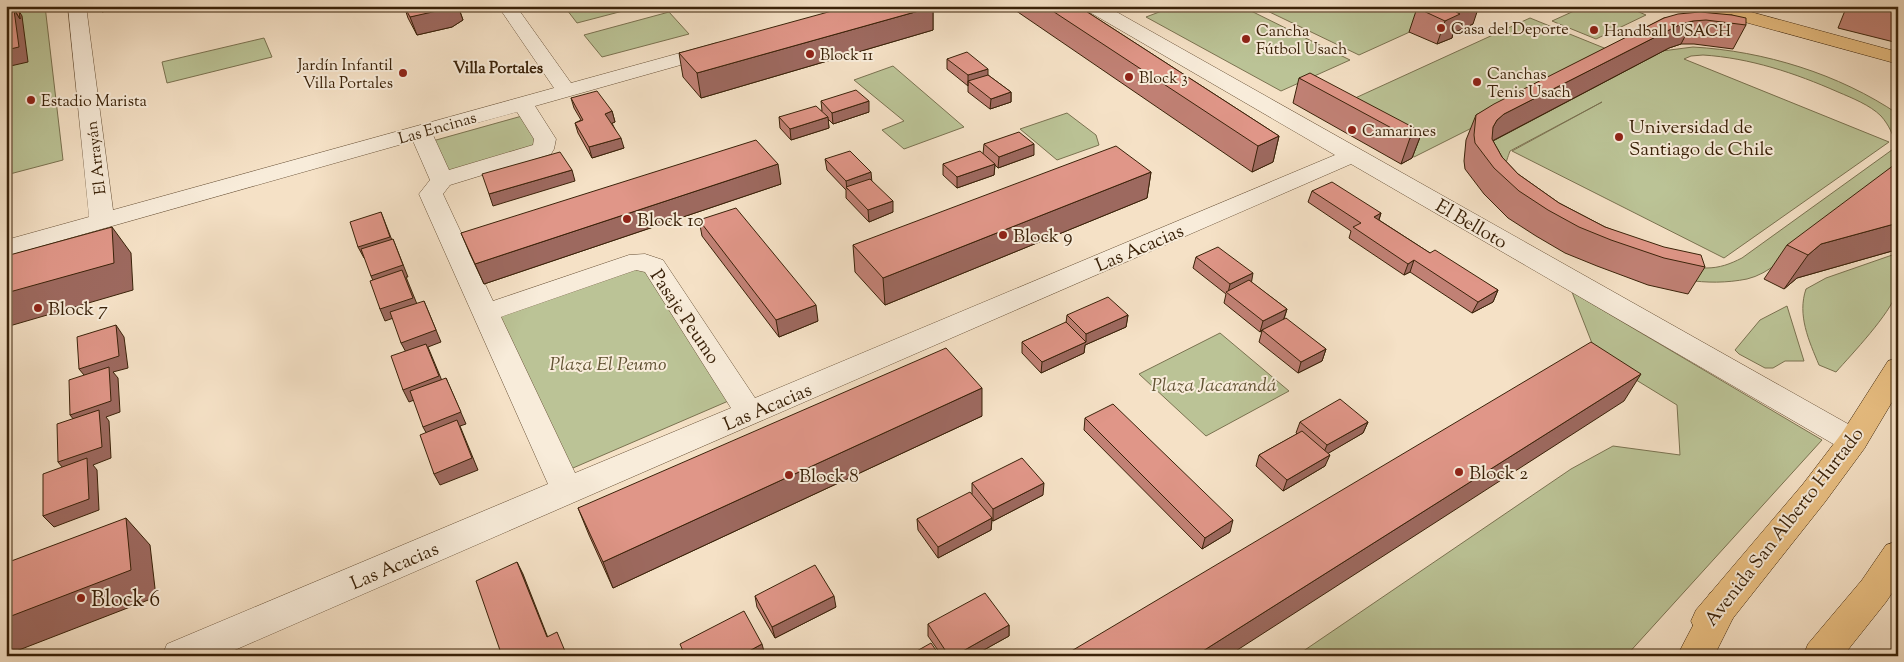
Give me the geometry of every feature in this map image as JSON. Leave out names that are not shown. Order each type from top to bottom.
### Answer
[{"type":"main road","points":[[1707,6],[1898,58]]},
{"type":"main road","points":[[1846,44],[1898,73]]},
{"type":"main road","name":"Avenida San Alberto Hurtado","points":[[1681,656],[1814,493],[1853,441],[1898,368]]},
{"type":"main road","points":[[1821,656],[1874,591],[1898,554]]},
{"type":"main road","points":[[1696,656],[1722,604]]},
{"type":"street","name":"El Arrayán","points":[[78,6],[102,221]]},
{"type":"street","points":[[507,6],[566,90]]},
{"type":"street","name":"El Belloto","points":[[1092,6],[1853,441]]},
{"type":"street","name":"Las Encinas","points":[[6,248],[737,43]]},
{"type":"street","points":[[522,103],[545,139],[543,149],[442,180],[431,194],[567,491]]},
{"type":"street","points":[[420,132],[442,180]]},
{"type":"street","name":"Las Acacias","points":[[180,656],[1353,155]]},
{"type":"street","name":"Pasaje Peumo","points":[[486,313],[629,263],[648,262],[654,266],[750,413]]},
{"type":"green space","name":"Estadio Marista","points":[[6,6],[45,6],[63,160],[6,175]]},
{"type":"green space","points":[[564,6],[642,6],[577,23]]},
{"type":"green space","name":"Cancha Fútbol Usach","points":[[1175,6],[1241,6],[1350,60],[1281,91],[1146,17]]},
{"type":"green space","name":"Cancha Fútbol Usach","points":[[1257,6],[1467,6],[1359,55]]},
{"type":"green space","name":"Handball USACH","points":[[1585,6],[1625,6],[1646,15],[1596,39],[1552,21]]},
{"type":"green space","points":[[669,12],[689,34],[602,57],[584,35]]},
{"type":"green space","name":"Canchas Tenis Usach","points":[[1530,18],[1619,54],[1414,157],[1329,110]]},
{"type":"green space","points":[[264,38],[272,57],[167,83],[162,62]]},
{"type":"green space","points":[[1693,47],[1720,49],[1774,59],[1826,76],[1851,87],[1898,114],[1898,173],[1763,273],[1747,279],[1717,282],[1694,281],[1668,276],[1629,266],[1595,253],[1558,234],[1519,209],[1491,181],[1485,167],[1485,156],[1494,140],[1662,51]],"holes":[[[1703,55],[1738,59],[1789,73],[1861,102],[1872,108],[1884,119],[1891,131],[1896,147],[1742,258],[1711,268],[1684,267],[1660,262],[1635,256],[1611,247],[1587,236],[1544,211],[1527,197],[1509,177],[1506,167],[1510,151],[1602,102],[1512,151],[1724,258],[1889,142],[1684,59]]]},
{"type":"green space","points":[[893,66],[964,127],[904,149],[882,130],[904,121],[854,80]]},
{"type":"green space","points":[[1067,113],[1096,135],[1099,145],[1057,160],[1020,129]]},
{"type":"green space","points":[[522,116],[539,141],[537,149],[447,176],[429,142]]},
{"type":"green space","points":[[1898,253],[1898,288],[1887,311],[1836,372],[1819,365],[1805,328],[1803,308],[1806,289],[1826,278]]},
{"type":"green space","name":"Plaza El Peumo","points":[[629,266],[647,268],[733,399],[566,471],[498,319],[506,310]]},
{"type":"green space","points":[[1572,292],[1822,440],[1626,656],[1296,656],[1571,469],[1613,446],[1680,455],[1677,405],[1597,356]]},
{"type":"green space","points":[[1787,306],[1804,361],[1785,361],[1773,368],[1765,368],[1735,350],[1760,320]]},
{"type":"green space","name":"Plaza Jacarandá","points":[[1220,333],[1289,391],[1206,436],[1139,374]]},
{"type":"building","points":[[404,6],[449,6],[446,9],[410,17]]},
{"type":"building","points":[[850,6],[933,7],[697,73],[679,53]]},
{"type":"building","points":[[1045,6],[1078,6],[1279,136],[1258,146]]},
{"type":"building","points":[[1421,6],[1469,6],[1456,12],[1460,14],[1445,21],[1417,8]]},
{"type":"building","points":[[14,10],[19,47],[6,50],[6,12]]},
{"type":"building","points":[[1700,12],[1746,18],[1746,25],[1706,20],[1681,24],[1504,114],[1493,127],[1492,139],[1502,157],[1518,174],[1559,203],[1605,227],[1664,247],[1701,255],[1705,267],[1664,258],[1579,227],[1519,191],[1494,168],[1475,143],[1476,115],[1494,104],[1664,18],[1678,14]]},
{"type":"building","points":[[967,52],[988,69],[968,75],[947,59]]},
{"type":"building","points":[[1310,73],[1422,132],[1410,138],[1299,78]]},
{"type":"building","points":[[988,75],[1011,92],[991,99],[968,81]]},
{"type":"building","points":[[856,90],[869,101],[832,113],[821,101]]},
{"type":"building","points":[[597,91],[612,111],[605,114],[621,138],[589,147],[575,123],[583,120],[571,98]]},
{"type":"building","points":[[816,106],[828,117],[790,129],[779,117]]},
{"type":"building","points":[[1019,132],[1034,144],[999,157],[984,144]]},
{"type":"building","points":[[756,140],[778,164],[475,264],[461,233]]},
{"type":"building","points":[[1116,146],[1151,172],[883,278],[853,245]]},
{"type":"building","points":[[850,151],[871,172],[846,181],[825,159]]},
{"type":"building","points":[[980,151],[995,164],[957,177],[943,164]]},
{"type":"building","points":[[560,152],[572,170],[489,194],[482,174]]},
{"type":"building","points":[[1898,162],[1898,223],[1821,244],[1808,255],[1787,245]]},
{"type":"building","points":[[870,179],[893,201],[868,210],[846,187]]},
{"type":"building","points":[[1332,182],[1381,213],[1374,217],[1430,253],[1435,250],[1498,290],[1478,302],[1414,260],[1408,264],[1353,227],[1361,223],[1312,191]]},
{"type":"building","points":[[736,208],[816,305],[776,320],[699,220]]},
{"type":"building","points":[[381,212],[390,237],[358,247],[350,222]]},
{"type":"building","points":[[112,227],[114,263],[6,293],[6,256]]},
{"type":"building","points":[[393,239],[403,265],[371,276],[361,249]]},
{"type":"building","points":[[1218,247],[1253,273],[1230,284],[1196,257]]},
{"type":"building","points":[[402,270],[413,298],[380,309],[370,281]]},
{"type":"building","points":[[1249,280],[1287,309],[1263,321],[1226,292]]},
{"type":"building","points":[[1108,297],[1128,315],[1086,334],[1067,315]]},
{"type":"building","points":[[424,301],[436,330],[401,343],[390,312]]},
{"type":"building","points":[[1286,318],[1326,349],[1301,362],[1262,330]]},
{"type":"building","points":[[1066,322],[1086,342],[1042,362],[1022,342]]},
{"type":"building","points":[[116,325],[119,356],[79,369],[77,337]]},
{"type":"building","name":"Block 2","points":[[1591,342],[1641,374],[1195,656],[1063,656]]},
{"type":"building","points":[[426,344],[439,376],[403,390],[391,356]]},
{"type":"building","points":[[946,348],[982,388],[603,562],[578,508]]},
{"type":"building","points":[[109,367],[111,401],[70,415],[69,380]]},
{"type":"building","points":[[446,378],[461,412],[423,427],[410,391]]},
{"type":"building","points":[[1340,399],[1368,422],[1327,445],[1300,422]]},
{"type":"building","points":[[1113,404],[1233,520],[1205,538],[1085,418]]},
{"type":"building","points":[[99,410],[102,447],[58,462],[57,424]]},
{"type":"building","points":[[457,420],[472,458],[434,474],[420,435]]},
{"type":"building","points":[[1302,431],[1330,455],[1287,480],[1259,455]]},
{"type":"building","points":[[87,458],[89,499],[43,516],[43,474]]},
{"type":"building","points":[[1022,458],[1044,483],[993,509],[972,483]]},
{"type":"building","points":[[970,492],[992,518],[938,547],[917,519]]},
{"type":"building","points":[[126,518],[131,570],[6,618],[6,563]]},
{"type":"building","points":[[517,562],[547,637],[557,632],[567,656],[515,656],[514,653],[502,656],[476,581]]},
{"type":"building","points":[[815,565],[834,596],[772,627],[755,596]]},
{"type":"building","points":[[985,593],[1009,625],[954,656],[949,656],[928,624]]},
{"type":"building","points":[[744,611],[762,644],[740,656],[685,656],[680,644]]},
{"type":"building","points":[[931,643],[940,656],[908,656]]},
{"type":"place","name":"Casa del Deporte","points":[[1441,28]]},
{"type":"place","name":"Handball USACH","points":[[1594,30]]},
{"type":"place","name":"Cancha Fútbol Usach","points":[[1246,39]]},
{"type":"place","name":"Block 11","points":[[810,54]]},
{"type":"place","name":"Jardín Infantil Villa Portales","points":[[403,73]]},
{"type":"place","name":"Block 3","points":[[1129,77]]},
{"type":"place","name":"Canchas Tenis Usach","points":[[1477,82]]},
{"type":"place","name":"Estadio Marista","points":[[31,100]]},
{"type":"place","name":"Camarines","points":[[1352,130]]},
{"type":"place","name":"Universidad de Santiago de Chile","points":[[1619,137]]},
{"type":"place","name":"Block 10","points":[[627,219]]},
{"type":"place","name":"Block 9","points":[[1003,235]]},
{"type":"place","name":"Block 7","points":[[38,308]]},
{"type":"place","name":"Block 2","points":[[1459,472]]},
{"type":"place","name":"Block 8","points":[[789,475]]},
{"type":"place","name":"Block 6","points":[[81,598]]},
{"type":"district","name":"Villa Portales","points":[[498,67]]}]
